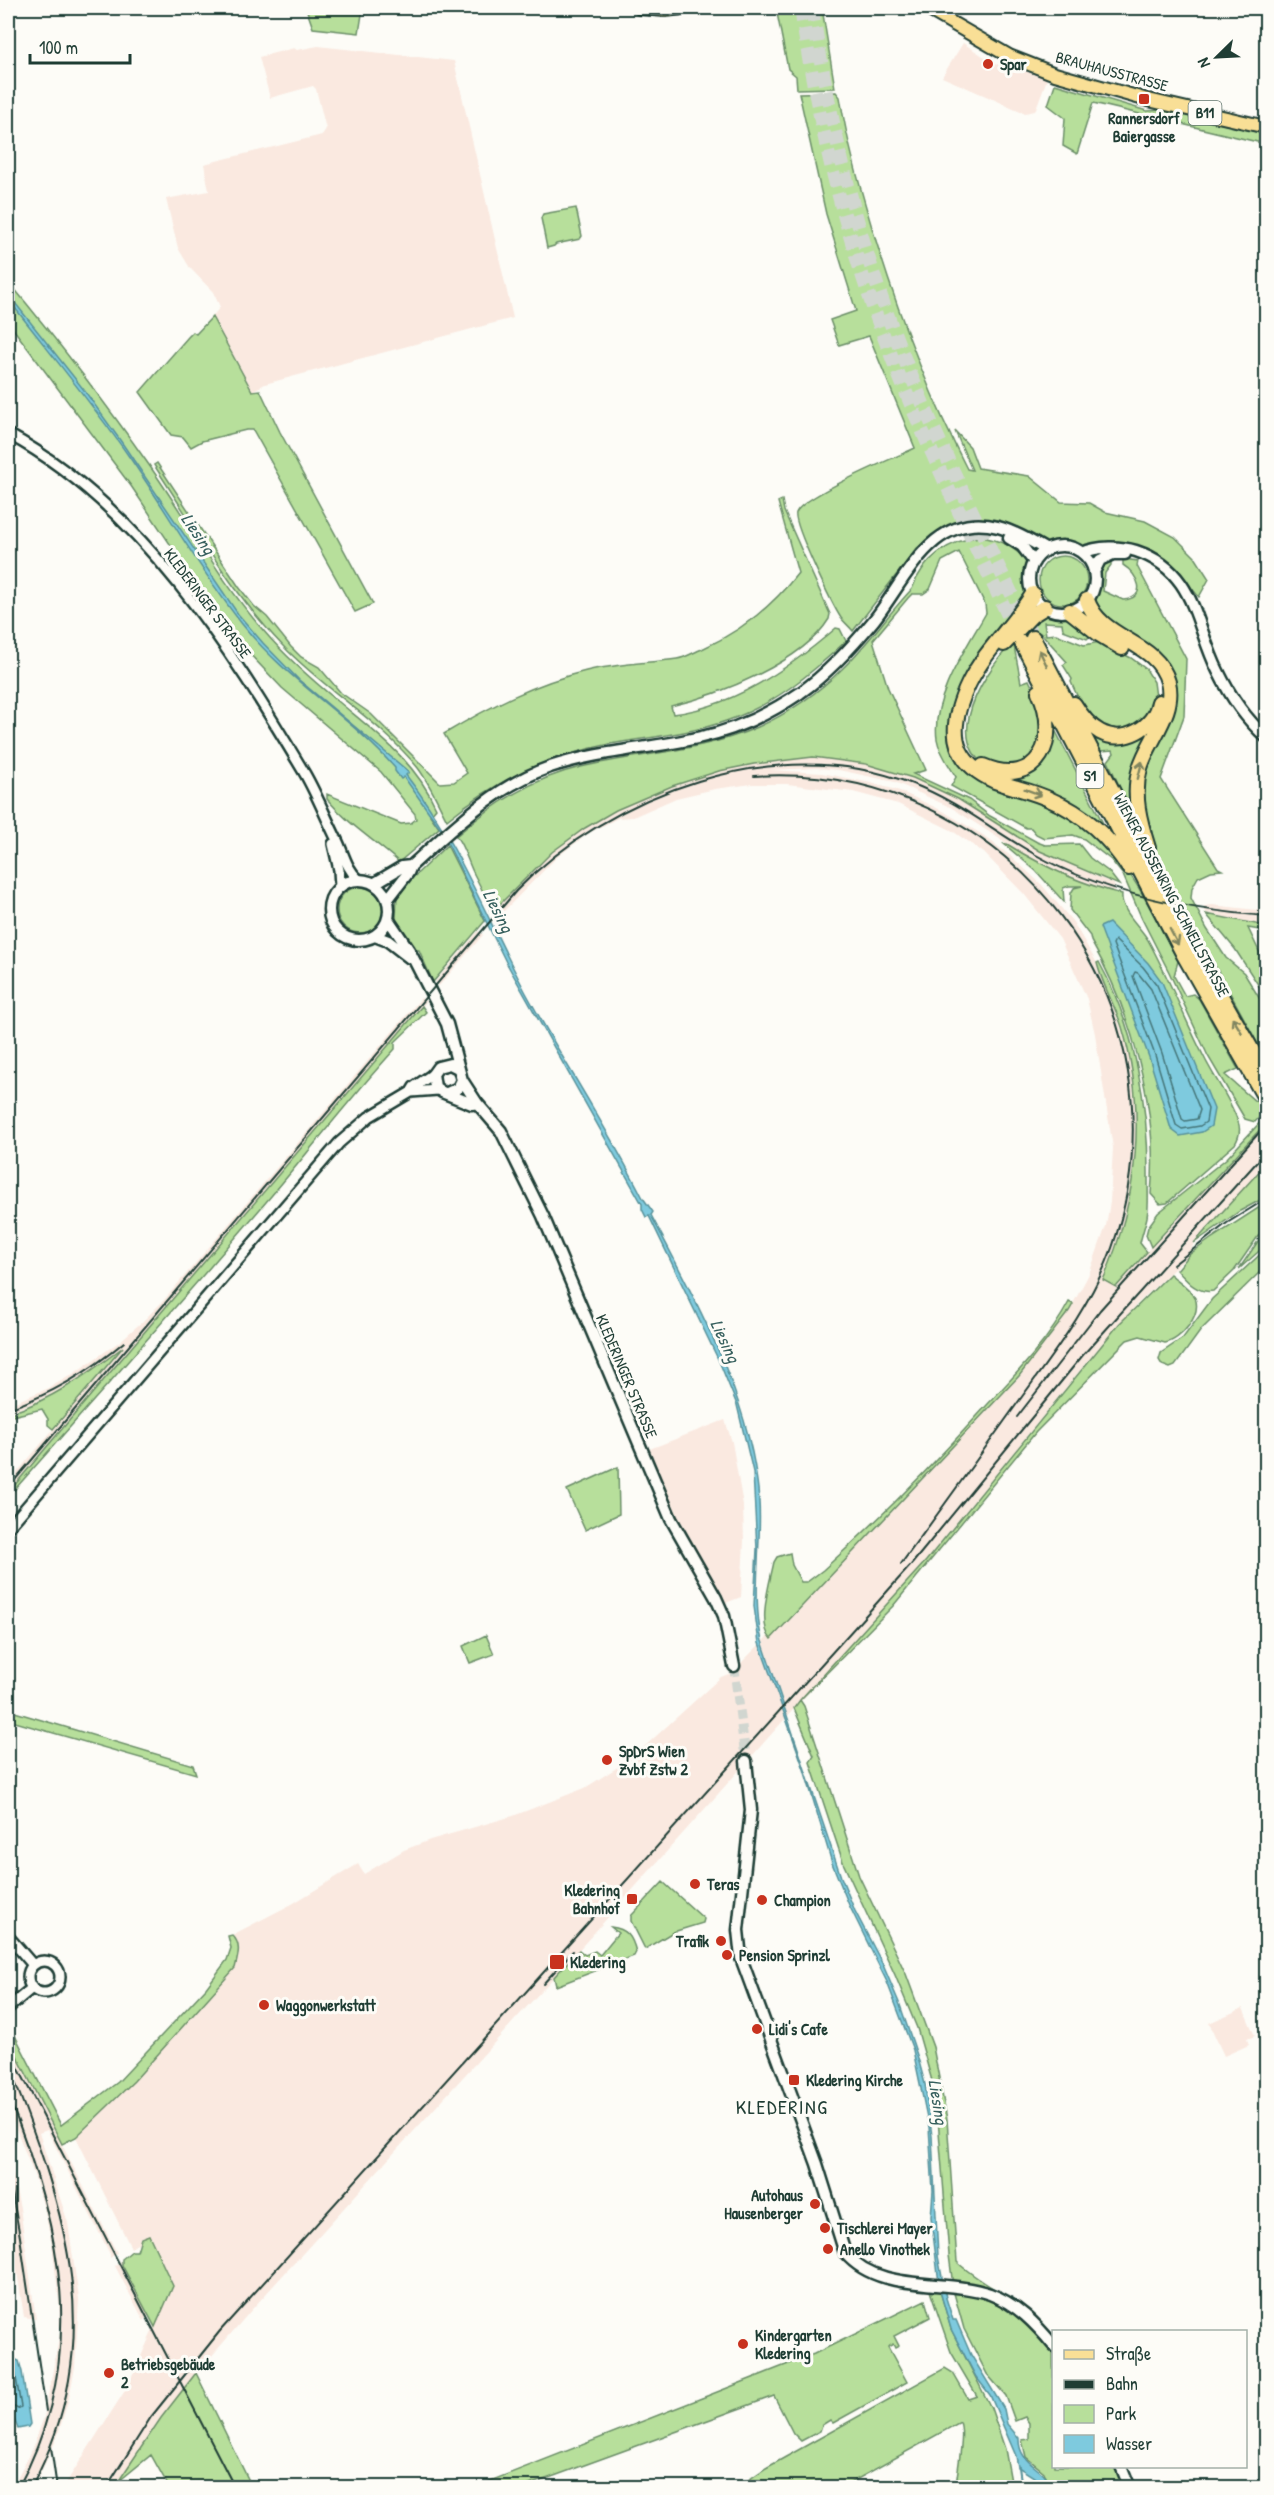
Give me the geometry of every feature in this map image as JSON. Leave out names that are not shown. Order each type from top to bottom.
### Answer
[{"type":"highway","points":[[1033,594],[1003,632],[969,683],[957,711],[954,729],[958,746],[965,761],[978,772],[997,782],[1052,800],[1088,821],[1104,835],[1135,876],[1147,886]]},
{"type":"highway","points":[[1087,600],[1091,612],[1104,626],[1144,650],[1155,660],[1164,671],[1169,685],[1165,717],[1145,752],[1136,788],[1137,810],[1148,847],[1150,865]]},
{"type":"highway","points":[[1034,667],[1036,686],[1043,699],[1047,720],[1046,744],[1037,760],[1015,772],[999,772],[983,766],[972,756],[965,743],[963,728],[966,714],[976,689],[1009,638],[1032,615],[1045,607]]},
{"type":"highway","points":[[1053,678],[1088,722],[1099,731],[1111,736],[1125,735],[1143,728],[1153,718],[1159,705],[1160,687],[1150,664],[1140,656],[1107,639],[1070,611]]},
{"type":"highway","name":"WIENER AUSSENRING SCHNELLSTRASSE","points":[[1264,1096],[1147,886],[1034,667],[1027,640],[1053,678],[1225,1005],[1266,1075]]},
{"type":"main road","points":[[640,8],[664,10],[683,8]]},
{"type":"main road","name":"BRAUHAUSSTRASSE","points":[[926,8],[1009,56],[1055,74],[1144,99],[1266,127]]},
{"type":"main road","points":[[388,899],[411,866],[456,825],[499,792],[548,768],[603,753],[700,738],[770,711],[799,693],[833,666],[875,618],[912,563],[930,544],[965,526],[998,527],[1047,550]]},
{"type":"main road","points":[[906,575],[939,545],[961,535],[976,532],[990,532],[1011,539],[1022,546],[1034,562]]},
{"type":"main road","points":[[1065,546],[1082,553],[1089,559],[1094,572],[1095,586],[1087,600],[1070,611],[1061,612],[1045,607],[1033,594],[1030,577],[1034,562],[1047,550],[1065,546]]},
{"type":"main road","points":[[1082,553],[1114,547],[1143,553],[1157,560],[1183,584],[1193,602],[1217,670],[1233,698],[1253,725],[1266,737]]},
{"type":"main road","points":[[1094,572],[1100,560],[1113,554],[1143,553]]},
{"type":"main road","points":[[375,883],[402,867],[411,866]]},
{"type":"main road","points":[[358,879],[375,883],[388,899],[390,907],[386,926],[375,936],[361,940],[352,939],[335,928],[329,909],[331,898],[340,887],[350,881],[358,879]]},
{"type":"main road","points":[[388,919],[409,950],[447,1024],[462,1080],[459,1088],[442,1092]]},
{"type":"main road","points":[[375,936],[388,941],[414,961]]},
{"type":"main road","points":[[450,1040],[442,1065],[433,1074],[433,1083],[442,1092],[472,1104],[477,1103]]},
{"type":"main road","points":[[442,1065],[450,1064],[458,1068]]},
{"type":"main road","name":"KLEDERINGER STRASSE","points":[[462,1080],[477,1103],[501,1131],[543,1216],[671,1520],[724,1616],[735,1666]]},
{"type":"main road","points":[[746,1761],[751,1810],[739,1925],[741,1958],[817,2164],[845,2253],[853,2263],[864,2270],[885,2277],[982,2292],[1010,2304],[1030,2319],[1052,2345]]},
{"type":"main road","points":[[1122,2468],[1130,2487]]},
{"type":"street","name":"KLEDERINGER STRASSE","points":[[8,435],[62,471],[101,502],[136,534],[171,574],[201,615],[289,748],[311,785],[347,864],[358,879]]},
{"type":"street","name":"KLEDERINGER STRASSE","points":[[332,833],[340,887]]},
{"type":"street","points":[[8,1528],[332,1151],[369,1117],[411,1092],[433,1074]]},
{"type":"street","points":[[411,1092],[442,1092]]},
{"type":"street","points":[[8,1936],[33,1965]]},
{"type":"street","points":[[44,1961],[54,1965],[60,1974],[58,1985],[50,1992],[40,1993],[32,1988],[28,1974],[33,1965],[44,1961]]},
{"type":"street","points":[[8,2008],[32,1988]]},
{"type":"shaded area","points":[[963,43],[997,65],[1001,59],[1047,79],[1035,111],[1025,113],[942,77]]},
{"type":"shaded area","points":[[318,46],[454,61],[513,318],[265,384],[252,391],[212,317],[220,307],[213,292],[190,268],[178,248],[166,199],[209,191],[204,164],[322,135],[326,129],[316,89],[313,86],[270,98],[259,57],[294,48],[297,50]]},
{"type":"shaded area","points":[[813,757],[866,764],[913,778],[958,799],[1040,851],[1114,884],[1115,892],[1047,867],[952,808],[895,782],[839,770],[817,768],[770,770],[822,773],[871,783],[900,791],[943,811],[983,835],[1012,857],[1042,885],[1073,922],[1097,963],[1108,989],[1128,1049],[1135,1088],[1137,1127],[1133,1174],[1126,1217],[1104,1280],[1117,1287],[1159,1237],[1266,1123],[1266,1164],[1194,1242],[1190,1254],[1137,1304],[1086,1363],[926,1561],[594,1933],[254,2307],[179,2394],[115,2487],[67,2487],[66,2483],[126,2389],[173,2286],[149,2236],[131,2248],[76,2137],[134,2081],[235,1968],[239,1951],[236,1939],[232,1935],[292,1904],[358,1864],[364,1874],[404,1850],[430,1840],[513,1816],[585,1788],[632,1758],[721,1677],[731,1673],[768,1636],[771,1639],[1019,1376],[1069,1311],[1089,1274],[1106,1226],[1110,1202],[1113,1148],[1095,1034],[1087,999],[1060,939],[1024,894],[984,853],[951,830],[898,804],[853,792],[787,784],[752,784],[715,789],[676,798],[633,817],[618,818],[589,833],[557,857],[498,917],[494,912],[523,878],[552,852],[585,828],[616,810],[672,786],[719,771]]},
{"type":"shaded area","points":[[1204,906],[1266,911],[1266,926],[1206,913]]},
{"type":"shaded area","points":[[478,931],[483,935],[439,986],[435,982]]},
{"type":"shaded area","points":[[421,998],[426,1002],[8,1493],[8,1483],[120,1350],[93,1370],[53,1394],[8,1414],[8,1405],[49,1388],[73,1374],[119,1342],[143,1321],[164,1300]]},
{"type":"shaded area","points":[[725,1420],[732,1442],[743,1505],[744,1541],[741,1597],[723,1604],[685,1540],[647,1450]]},
{"type":"shaded area","points":[[1243,2008],[1255,2036],[1247,2039],[1249,2045],[1224,2056],[1209,2023]]},
{"type":"shaded area","points":[[8,2038],[117,2253],[110,2258],[47,2130],[39,2133],[68,2223],[79,2299],[75,2367],[69,2398],[57,2438],[34,2487],[12,2487],[31,2452],[44,2417],[60,2333],[59,2301],[52,2244],[44,2208],[8,2108]]},
{"type":"shaded area","points":[[8,2152],[20,2208],[36,2319],[24,2317],[8,2213]]},
{"type":"shaded area","points":[[122,2260],[149,2315],[144,2321],[115,2266]]},
{"type":"green space","points":[[306,8],[363,8],[359,33],[313,28]]},
{"type":"green space","points":[[776,8],[795,8],[797,11],[798,8],[822,8],[835,88],[797,89],[796,76],[788,69]]},
{"type":"green space","points":[[1055,84],[1147,111],[1162,110],[1266,134],[1266,144],[1093,103],[1077,154],[1063,146],[1065,118],[1048,105]]},
{"type":"green space","points":[[836,92],[840,97],[863,198],[893,292],[927,382],[967,469],[972,470],[955,431],[970,447],[978,468],[1029,476],[1061,502],[1089,503],[1105,512],[1145,521],[1175,537],[1195,557],[1209,579],[1199,597],[1171,563],[1152,550],[1130,543],[1114,542],[1083,546],[1066,543],[1049,546],[1012,525],[999,521],[974,519],[944,528],[917,548],[853,631],[841,618],[807,548],[796,513],[801,506],[830,488],[915,448],[869,336],[839,345],[830,320],[856,311],[826,214],[799,93]]},
{"type":"green space","points":[[576,208],[582,236],[580,239],[547,248],[541,218],[543,214]]},
{"type":"green space","points":[[8,281],[132,441],[247,611],[271,640],[319,685],[381,737],[418,777],[436,808],[430,815],[439,828],[399,862],[344,817],[327,799],[327,794],[401,824],[411,823],[416,819],[415,814],[381,772],[282,688],[245,649],[207,599],[131,486],[8,322]]},
{"type":"green space","points":[[212,317],[252,391],[260,390],[280,432],[373,604],[355,612],[253,430],[202,441],[191,447],[183,437],[171,435],[140,392],[188,337],[193,332],[196,334]]},
{"type":"green space","points":[[157,463],[254,606],[267,617],[301,657],[319,667],[341,693],[371,714],[440,783],[454,782],[467,773],[444,734],[478,714],[531,689],[567,676],[609,667],[683,657],[716,642],[755,617],[778,597],[798,573],[778,502],[782,500],[784,511],[830,614],[829,619],[817,635],[780,663],[735,685],[671,706],[673,714],[717,703],[760,683],[800,657],[836,628],[840,629],[846,641],[790,688],[743,715],[698,729],[610,744],[565,755],[524,772],[484,793],[447,820],[422,774],[403,751],[370,720],[299,662],[264,626],[215,559],[154,465]]},
{"type":"green space","points":[[980,537],[1006,545],[1027,562],[1024,583],[1027,595],[973,664],[958,692],[949,719],[949,745],[962,767],[989,785],[1024,796],[1065,816],[1096,835],[1115,854],[1145,898],[1178,961],[1174,976],[1185,996],[1193,994],[1199,999],[1238,1069],[1225,1075],[1255,1101],[1266,1094],[1266,1110],[1255,1122],[1245,1119],[1208,1056],[1123,875],[1111,860],[1084,839],[1073,835],[1044,838],[1031,828],[1026,828],[951,786],[956,777],[942,754],[937,739],[939,707],[952,673],[986,613],[985,604],[959,552],[942,561],[930,589],[923,594],[912,594],[873,640],[888,688],[926,770],[913,774],[969,800],[990,816],[1037,842],[1045,845],[1079,844],[1090,858],[1109,872],[1119,885],[1040,851],[958,799],[913,778],[866,764],[813,757],[719,771],[672,786],[616,810],[585,828],[552,852],[491,913],[456,836],[470,824],[499,803],[546,778],[603,762],[715,742],[758,727],[792,709],[814,694],[852,659],[912,589],[930,560],[957,542]]},
{"type":"green space","points":[[1063,556],[1080,563],[1087,580],[1080,597],[1063,604],[1046,597],[1039,580],[1046,563]]},
{"type":"green space","points":[[1123,559],[1138,561],[1137,566],[1186,659],[1184,716],[1161,779],[1218,868],[1222,870],[1211,871],[1198,877],[1192,888],[1191,898],[1226,958],[1244,973],[1266,1009],[1266,1051],[1263,1053],[1163,871],[1142,820],[1141,777],[1160,731],[1166,671],[1112,629],[1093,601],[1100,568],[1108,561],[1111,561],[1111,565],[1105,573],[1103,591],[1123,600],[1136,595],[1138,585],[1133,574],[1123,565]]},
{"type":"green space","points":[[1044,615],[1068,618],[1090,636],[1087,639],[1063,630],[1062,623],[1044,622],[1046,635],[1056,634],[1084,645],[1100,642],[1131,658],[1146,669],[1154,682],[1156,697],[1154,704],[1139,726],[1112,729],[1095,722],[1082,706],[1071,682],[1072,679],[1063,665],[1067,662],[1041,633],[1014,646],[1021,683],[1029,680],[1037,698],[1042,722],[1041,749],[1017,768],[985,764],[973,752],[968,735],[969,716],[976,696],[1000,657],[1030,625]]},
{"type":"green space","points":[[1053,726],[1107,831],[1062,797],[1009,779],[1028,773],[1042,762],[1050,747]]},
{"type":"green space","points":[[1152,728],[1132,814],[1108,761],[1114,753],[1113,750],[1101,751],[1087,729],[1098,737]]},
{"type":"green space","points":[[1004,844],[1062,873],[1122,894],[1124,907],[1148,940],[1204,1057],[1235,1114],[1239,1130],[1235,1144],[1167,1203],[1160,1204],[1151,1194],[1151,1129],[1139,1063],[1130,1030],[1119,999],[1090,936],[1070,910],[1071,893],[1074,888],[1082,886],[1063,888],[1064,902],[1036,871]]},
{"type":"green space","points":[[447,845],[485,921],[433,982],[419,950],[416,950],[396,922],[397,893]]},
{"type":"green space","points":[[360,887],[376,894],[383,910],[376,926],[360,933],[344,926],[337,910],[344,894]]},
{"type":"green space","points":[[1206,914],[1266,926],[1266,931],[1248,928],[1266,966],[1266,997],[1235,949]]},
{"type":"green space","points":[[1099,962],[1122,1013],[1131,1040],[1142,1096],[1148,1152],[1148,1213],[1140,1243],[1147,1252],[1116,1287],[1103,1280],[1115,1250],[1131,1187],[1136,1123],[1130,1058],[1122,1027],[1099,971],[1097,963]]},
{"type":"green space","points":[[422,1006],[426,1012],[395,1042],[395,1049],[277,1189],[8,1497],[8,1493],[45,1449]]},
{"type":"green space","points":[[1266,1116],[1266,1123],[1151,1247],[1146,1235],[1148,1227],[1158,1213],[1227,1158]]},
{"type":"green space","points":[[1266,1164],[1266,1197],[1240,1211],[1194,1243]]},
{"type":"green space","points":[[1266,1203],[1266,1245],[1239,1269],[1263,1234],[1261,1232],[1234,1271],[1213,1291],[1197,1289],[1177,1270],[1190,1254]]},
{"type":"green space","points":[[1266,1249],[1266,1266],[1201,1330],[1175,1366],[1170,1368],[1162,1365],[1159,1360],[1161,1353],[1183,1338],[1212,1299]]},
{"type":"green space","points":[[1170,1274],[1187,1288],[1193,1294],[1196,1305],[1196,1312],[1189,1326],[1177,1337],[1165,1343],[1140,1336],[1127,1340],[1036,1432],[893,1606],[800,1700],[926,1561],[1119,1324]]},
{"type":"green space","points":[[1069,1302],[1073,1304],[1069,1311],[1019,1376],[771,1639],[767,1632],[765,1613],[770,1580],[777,1557],[790,1553],[792,1565],[801,1582],[807,1582],[823,1570],[907,1490],[1010,1381],[1042,1343]]},
{"type":"green space","points":[[123,1347],[53,1429],[48,1425],[48,1419],[42,1409],[8,1417],[8,1414],[39,1402],[68,1386]]},
{"type":"green space","points":[[618,1467],[619,1514],[585,1530],[567,1490]]},
{"type":"green space","points":[[486,1635],[494,1654],[470,1663],[463,1646]]},
{"type":"green space","points":[[800,1700],[804,1706],[859,1876],[906,1974],[933,2047],[947,2119],[957,2262],[981,2281],[1032,2314],[1052,2335],[1052,2468],[1127,2468],[1135,2487],[1050,2487],[1044,2472],[1026,2457],[1022,2440],[1029,2439],[1029,2423],[1025,2417],[1015,2421],[1006,2396],[987,2374],[964,2329],[954,2293],[949,2255],[938,2119],[932,2081],[917,2028],[844,1865],[810,1762],[814,1756],[794,1708]]},
{"type":"green space","points":[[8,1710],[193,1765],[196,1774],[8,1720]]},
{"type":"green space","points":[[663,1882],[704,1919],[703,1923],[673,1932],[645,1949],[631,1921],[631,1916]]},
{"type":"green space","points":[[611,1927],[628,1934],[636,1952],[634,1956],[556,1986],[554,1977],[579,1950],[585,1955],[595,1951],[600,1955],[618,1933]]},
{"type":"green space","points":[[232,1935],[238,1946],[235,1968],[134,2081],[76,2137],[62,2144],[8,2038],[8,2022],[61,2125],[118,2082],[206,1988],[227,1960],[231,1948],[228,1936]]},
{"type":"green space","points":[[149,2235],[173,2286],[155,2327],[122,2265],[122,2259],[132,2251],[137,2251],[141,2238]]},
{"type":"green space","points":[[930,2291],[940,2291],[951,2329],[991,2408],[1005,2449],[1012,2487],[956,2487],[961,2444],[960,2422],[843,2487],[737,2488],[766,2468],[945,2368],[953,2373],[968,2399],[977,2396],[951,2352]]},
{"type":"green space","points":[[925,2300],[930,2317],[894,2336],[899,2346],[895,2348],[893,2344],[888,2347],[907,2382],[833,2423],[830,2420],[822,2425],[820,2431],[801,2441],[793,2433],[774,2396],[524,2487],[475,2487],[814,2354]]},
{"type":"green space","points":[[196,2373],[252,2487],[169,2487],[151,2455],[118,2482],[161,2418]]},
{"type":"water","points":[[8,294],[84,390],[120,440],[238,614],[299,680],[409,772],[406,775],[441,826],[456,853],[525,991],[653,1212],[651,1215],[716,1344],[741,1412],[751,1446],[757,1481],[759,1521],[757,1602],[762,1641],[841,1877],[900,2005],[925,2084],[932,2136],[938,2256],[946,2298],[953,2320],[956,2320],[971,2355],[1004,2409],[1007,2424],[1019,2438],[1023,2455],[1044,2475],[1050,2487],[1043,2487],[1034,2477],[1018,2467],[1016,2456],[990,2395],[976,2377],[951,2329],[940,2291],[931,2217],[933,2191],[929,2127],[913,2050],[887,1982],[849,1905],[832,1863],[804,1769],[759,1643],[754,1606],[757,1549],[753,1472],[737,1405],[719,1361],[649,1216],[646,1217],[642,1204],[506,962],[440,828],[404,777],[401,779],[395,768],[377,749],[278,663],[242,624],[116,438],[8,299]]},
{"type":"water","points":[[1109,923],[1148,963],[1162,982],[1214,1109],[1211,1126],[1202,1132],[1180,1136],[1171,1129],[1149,1057],[1100,927]]},
{"type":"water","points":[[8,2360],[19,2361],[22,2372],[30,2424],[28,2427],[18,2429],[8,2404]]},
{"type":"waterway","points":[[1019,2467],[1022,2488]]},
{"type":"tunnel","points":[[801,8],[816,95],[835,182],[874,309],[903,386],[934,457],[1016,632]]},
{"type":"tunnel","points":[[812,8],[825,85],[842,161],[873,274],[902,353],[937,435],[1033,638]]},
{"type":"tunnel","points":[[734,1666],[746,1761]]},
{"type":"railway","points":[[8,1488],[516,891],[555,856],[599,825],[648,800],[699,781],[752,769],[806,764],[859,769],[927,790],[1036,855],[1090,880],[1119,890],[1177,904],[1266,916]]},
{"type":"railway","points":[[754,776],[846,782],[929,809],[1002,855],[1060,916],[1103,989],[1128,1071],[1131,1158],[1112,1248],[1103,1269],[1082,1310],[1057,1349],[901,1564]]},
{"type":"railway","points":[[1017,1417],[1100,1310],[1266,1125]]},
{"type":"railway","points":[[106,2488],[151,2417],[220,2331],[911,1565],[1083,1355],[1266,1152]]},
{"type":"railway","points":[[1173,1265],[1227,1223],[1266,1199]]},
{"type":"railway","points":[[8,1409],[39,1397],[69,1381],[124,1342]]},
{"type":"railway","points":[[543,1984],[573,1951]]},
{"type":"railway","points":[[8,2048],[235,2488]]},
{"type":"railway","points":[[10,2069],[48,2174],[62,2226],[71,2277],[74,2328],[69,2380],[55,2433],[31,2488]]},
{"type":"railway","points":[[8,2096],[27,2145],[42,2194],[54,2243],[60,2292],[61,2341],[54,2389],[40,2439],[18,2488]]},
{"type":"railway","points":[[8,2171],[46,2411]]},
{"type":"railway","points":[[51,2447],[57,2488]]},
{"type":"place","name":"Spar","points":[[988,64]]},
{"type":"place","name":"Rannersdorf Baiergasse","points":[[1144,99]]},
{"type":"place","name":"SpDrS Wien Zvbf Zstw 2","points":[[607,1760]]},
{"type":"place","name":"Teras","points":[[695,1884]]},
{"type":"place","name":"Kledering Bahnhof","points":[[632,1899]]},
{"type":"place","name":"Champion","points":[[762,1900]]},
{"type":"place","name":"Trafik","points":[[721,1941]]},
{"type":"place","name":"Pension Sprinzl","points":[[727,1955]]},
{"type":"place","name":"Kledering","points":[[557,1962]]},
{"type":"place","name":"Waggonwerkstatt","points":[[264,2005]]},
{"type":"place","name":"Lidi's Cafe","points":[[757,2029]]},
{"type":"place","name":"Kledering Kirche","points":[[794,2080]]},
{"type":"place","name":"Autohaus Hausenberger","points":[[815,2204]]},
{"type":"place","name":"Tischlerei Mayer","points":[[825,2228]]},
{"type":"place","name":"Anello Vinothek","points":[[828,2249]]},
{"type":"place","name":"Kindergarten Kledering","points":[[743,2344]]},
{"type":"place","name":"Betriebsgebäude 2","points":[[109,2373]]},
{"type":"district","name":"KLEDERING","points":[[782,2107]]},
{"type":"water label","name":"Liesing","points":[[198,534]]},
{"type":"water label","name":"Liesing","points":[[498,911]]},
{"type":"water label","name":"Liesing","points":[[725,1341]]},
{"type":"water label","name":"Liesing","points":[[938,2102]]}]
